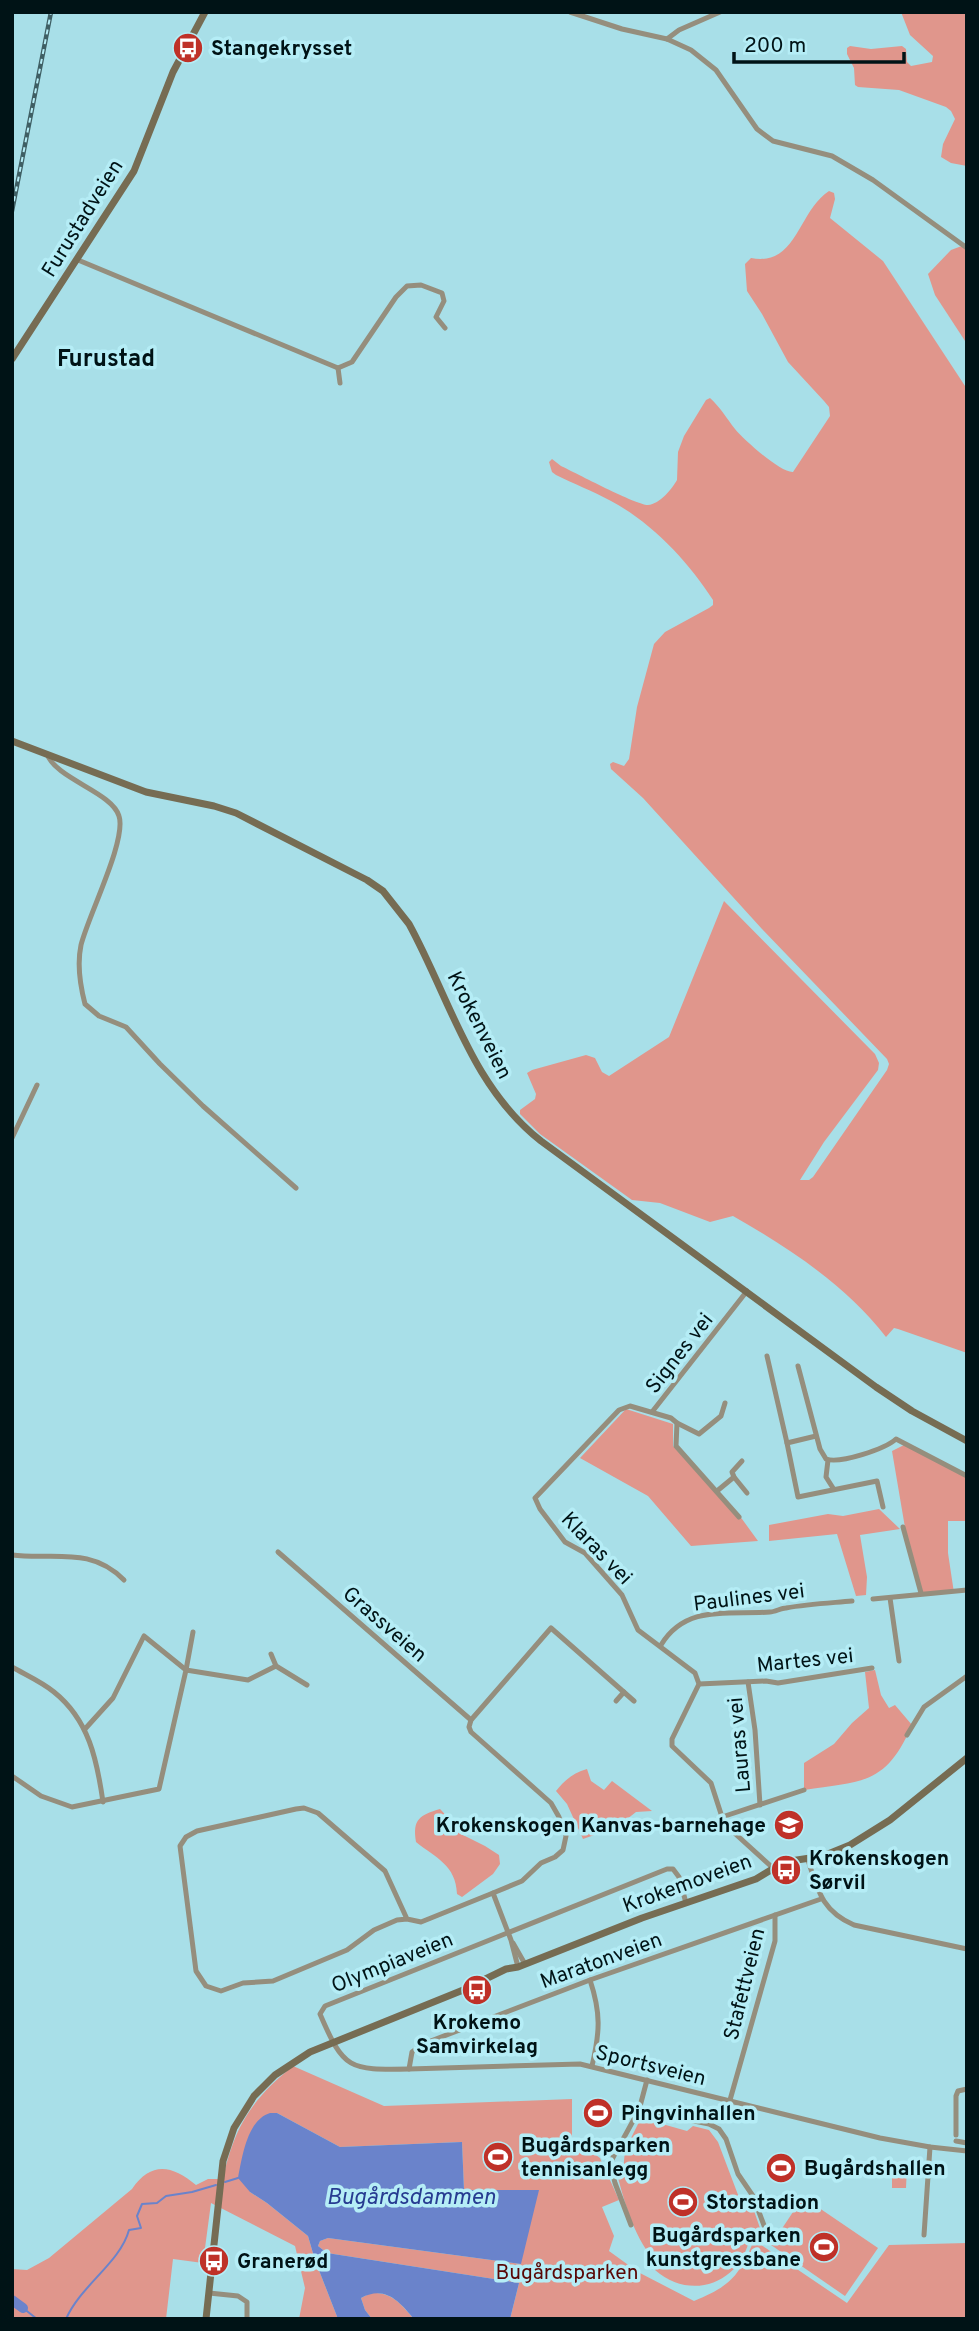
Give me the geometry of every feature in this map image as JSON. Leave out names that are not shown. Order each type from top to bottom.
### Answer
[{"type":"main road","name":"Furustadveien","points":[[12,359],[134,171],[173,72],[205,12]]},
{"type":"main road","name":"Krokenveien","points":[[12,741],[146,792],[236,813],[376,885],[396,905],[409,924],[472,1056],[488,1084],[510,1112],[541,1141],[896,1401],[967,1441]]},
{"type":"main road","name":"Krokemoveien","points":[[206,2319],[221,2169],[234,2128],[250,2102],[275,2075],[303,2056],[332,2042],[508,1974],[522,1965],[756,1879],[792,1860],[808,1860],[832,1853],[871,1833],[967,1758]]},
{"type":"street","points":[[570,12],[622,29],[667,39],[699,54],[716,70],[757,129],[773,141],[832,156],[873,180],[967,248]]},
{"type":"street","points":[[667,39],[679,30],[720,12]]},
{"type":"street","points":[[78,260],[338,368],[352,362],[396,297],[407,286],[421,285],[442,293],[444,301],[436,317],[445,328]]},
{"type":"street","points":[[338,368],[340,383]]},
{"type":"street","name":"Krokenveien","points":[[47,754],[55,766],[111,804],[119,813],[120,829],[106,879],[87,924],[81,947],[79,969],[85,1004],[99,1016],[125,1027],[203,1106],[296,1188]]},
{"type":"street","points":[[12,1138],[37,1085]]},
{"type":"street","name":"Signes vei","points":[[725,1403],[721,1416],[699,1434],[671,1418],[652,1412],[747,1291]]},
{"type":"street","points":[[767,1356],[798,1497],[877,1481],[883,1507]]},
{"type":"street","points":[[798,1366],[822,1455],[828,1460],[878,1450],[896,1439],[967,1476]]},
{"type":"street","name":"Klaras vei","points":[[652,1412],[625,1406],[535,1498],[565,1542],[587,1555],[622,1595],[638,1630],[691,1669],[699,1684]]},
{"type":"street","name":"Signes vei","points":[[677,1423],[676,1446],[739,1517]]},
{"type":"street","points":[[787,1443],[816,1436]]},
{"type":"street","points":[[828,1460],[826,1477],[832,1489]]},
{"type":"street","points":[[743,1461],[734,1468],[734,1477],[747,1493]]},
{"type":"street","points":[[717,1491],[734,1477]]},
{"type":"street","points":[[902,1527],[921,1593]]},
{"type":"street","name":"Grassveien","points":[[278,1552],[471,1720],[471,1732],[551,1803],[566,1836],[565,1846],[559,1855],[541,1863],[522,1881],[421,1922],[407,1919],[374,1930],[347,1951],[273,1981],[243,1983],[221,1991],[202,1983],[196,1971],[180,1846],[186,1837],[197,1831],[296,1809],[313,1810],[385,1871],[407,1919]]},
{"type":"street","points":[[12,1555],[27,1557],[52,1554],[90,1559],[117,1573],[124,1580]]},
{"type":"street","points":[[873,1599],[967,1590]]},
{"type":"street","points":[[890,1598],[899,1661]]},
{"type":"street","name":"Paulines vei","points":[[661,1645],[677,1625],[694,1617],[736,1612],[771,1612],[784,1608],[852,1601]]},
{"type":"street","points":[[471,1720],[551,1628],[634,1701]]},
{"type":"street","points":[[12,1776],[41,1796],[60,1805],[72,1807],[159,1789],[193,1632]]},
{"type":"street","points":[[85,1729],[113,1698],[144,1636],[186,1670],[248,1679],[276,1666]]},
{"type":"street","points":[[271,1654],[276,1666],[307,1685]]},
{"type":"street","points":[[12,1667],[54,1691],[85,1729],[94,1748],[103,1802]]},
{"type":"street","name":"Martes vei","points":[[699,1684],[778,1683],[872,1668]]},
{"type":"street","points":[[907,1735],[928,1703],[967,1676]]},
{"type":"street","name":"Lauras vei","points":[[748,1682],[755,1730],[760,1805]]},
{"type":"street","points":[[699,1684],[671,1743],[674,1749],[711,1783],[722,1817],[730,1829],[773,1868]]},
{"type":"street","points":[[616,1701],[624,1692]]},
{"type":"street","points":[[722,1817],[804,1790]]},
{"type":"street","points":[[808,1860],[821,1899],[840,1919],[853,1925],[967,1948]]},
{"type":"street","name":"Olympiaveien","points":[[332,2042],[320,2014],[325,2006],[508,1931],[670,1868],[679,1877],[686,1903]]},
{"type":"street","points":[[493,1893],[522,1965]]},
{"type":"street","name":"Maratonveien","points":[[410,2070],[411,2056],[419,2046],[590,1980],[821,1899]]},
{"type":"street","name":"Stafettveien","points":[[730,2100],[775,1941],[775,1915]]},
{"type":"street","points":[[590,1980],[598,2004],[600,2026],[592,2066]]},
{"type":"street","name":"Sportsveien","points":[[332,2042],[341,2056],[351,2064],[386,2070],[568,2063],[592,2066],[880,2138],[967,2151]]},
{"type":"street","points":[[631,2225],[610,2163],[639,2110],[647,2080]]},
{"type":"street","points":[[967,2089],[958,2091],[956,2096],[956,2138],[967,2143]]},
{"type":"street","points":[[639,2110],[709,2124],[719,2129],[726,2139],[738,2174],[753,2196],[765,2228]]},
{"type":"street","points":[[924,2235],[930,2147]]},
{"type":"street","points":[[209,2293],[243,2298],[247,2302],[247,2319]]},
{"type":"green space","points":[[901,12],[967,12],[967,166],[951,163],[941,157],[943,144],[955,119],[946,107],[899,90],[855,85],[854,68],[847,54],[847,48],[850,46],[871,49],[902,46],[906,49],[907,62],[911,66],[932,62],[933,56],[910,35]]},
{"type":"green space","points":[[829,191],[834,193],[835,199],[830,218],[883,261],[967,389],[967,1353],[894,1328],[886,1337],[854,1301],[816,1269],[754,1228],[733,1216],[710,1222],[660,1203],[632,1200],[540,1134],[520,1114],[520,1110],[535,1099],[536,1094],[527,1073],[532,1070],[586,1055],[595,1058],[602,1072],[609,1076],[669,1037],[724,901],[875,1054],[879,1063],[878,1070],[824,1142],[800,1180],[813,1177],[887,1070],[887,1059],[762,929],[643,798],[611,769],[610,764],[613,762],[624,766],[629,759],[637,707],[654,644],[665,632],[709,608],[713,605],[713,600],[681,557],[641,520],[611,501],[556,475],[549,462],[552,459],[631,500],[652,504],[665,495],[677,480],[678,452],[684,436],[706,400],[710,398],[754,448],[780,467],[793,472],[830,416],[829,407],[788,362],[747,291],[745,264],[751,258],[766,259],[778,254],[788,246],[810,211]]},
{"type":"green space","points":[[967,244],[967,344],[935,295],[928,274],[951,250]]},
{"type":"green space","points":[[626,1409],[673,1424],[673,1446],[742,1519],[758,1541],[691,1546],[648,1496],[580,1458]]},
{"type":"green space","points":[[906,1444],[967,1476],[967,1521],[948,1521],[948,1553],[954,1593],[921,1593],[910,1557],[892,1451]]},
{"type":"green space","points":[[879,1509],[900,1529],[860,1535],[867,1577],[866,1595],[856,1596],[837,1534],[769,1541],[769,1525],[828,1514],[843,1516]]},
{"type":"green space","points":[[875,1670],[881,1695],[889,1708],[895,1705],[912,1725],[902,1745],[882,1770],[870,1777],[804,1790],[804,1763],[834,1744],[869,1708],[865,1672]]},
{"type":"green space","points":[[587,1769],[591,1781],[604,1790],[612,1781],[652,1811],[636,1812],[617,1827],[583,1839],[567,1804],[556,1791],[570,1777]]},
{"type":"green space","points":[[440,1809],[455,1825],[457,1832],[499,1855],[500,1864],[493,1874],[462,1897],[457,1894],[453,1876],[444,1863],[416,1842],[415,1828],[419,1819]]},
{"type":"green space","name":"Bugårdsparken","points":[[293,2066],[384,2106],[572,2099],[572,2138],[600,2158],[619,2200],[602,2207],[614,2236],[609,2251],[638,2272],[694,2301],[732,2279],[754,2240],[847,2303],[889,2245],[967,2243],[967,2319],[510,2319],[519,2283],[327,2253],[318,2246],[320,2241],[328,2238],[521,2264],[472,2190],[464,2190],[462,2142],[340,2147],[277,2113],[270,2113],[250,2192],[308,2236],[338,2319],[299,2319],[305,2288],[295,2246],[211,2203],[203,2263],[173,2259],[166,2319],[12,2319],[12,2269],[27,2270],[49,2258],[154,2170],[179,2173],[196,2185],[208,2179],[223,2179],[233,2144],[247,2115],[266,2090]]},
{"type":"green space","name":"Storstadion","points":[[641,2118],[687,2131],[693,2126],[709,2130],[718,2142],[743,2208],[752,2205],[761,2231],[750,2236],[737,2266],[713,2283],[684,2285],[669,2280],[655,2270],[658,2264],[643,2244],[632,2222],[617,2174],[623,2172],[625,2150]]},
{"type":"green space","points":[[892,2166],[907,2166],[906,2188],[892,2188]]},
{"type":"green space","name":"Bugårdsparken kunstgressbane","points":[[803,2197],[878,2248],[845,2296],[771,2245]]},
{"type":"green space","points":[[371,2293],[385,2294],[400,2303],[414,2319],[372,2319],[361,2298]]},
{"type":"water","name":"Bugårdsdammen","points":[[277,2113],[340,2147],[462,2142],[464,2190],[539,2190],[521,2264],[328,2238],[320,2241],[318,2246],[327,2253],[519,2283],[510,2319],[414,2319],[397,2301],[377,2293],[361,2298],[372,2319],[338,2319],[308,2236],[250,2192],[238,2178],[251,2131],[262,2117]]},
{"type":"waterway","points":[[225,2182],[238,2178]]},
{"type":"waterway","points":[[66,2319],[81,2295],[117,2253],[129,2230],[141,2228],[137,2216],[142,2204],[157,2203],[166,2196],[216,2185]]},
{"type":"waterway","points":[[12,2300],[23,2308]]},
{"type":"waterway","points":[[23,2308],[37,2319]]},
{"type":"railway","points":[[12,211],[51,12]]},
{"type":"place","name":"Stangekrysset","points":[[188,48]]},
{"type":"place","name":"Krokenskogen Kanvas-barnehage","points":[[789,1825]]},
{"type":"place","name":"Krokenskogen Sørvil","points":[[786,1870]]},
{"type":"place","name":"Krokemo Samvirkelag","points":[[477,1990]]},
{"type":"place","name":"Pingvinhallen","points":[[598,2113]]},
{"type":"place","name":"Bugårdsparken tennisanlegg","points":[[498,2157]]},
{"type":"place","name":"Bugårdshallen","points":[[781,2168]]},
{"type":"place","name":"Storstadion","points":[[683,2202]]},
{"type":"place","name":"Bugårdsparken kunstgressbane","points":[[824,2247]]},
{"type":"place","name":"Granerød","points":[[214,2261]]},
{"type":"district","name":"Furustad","points":[[106,358]]}]
